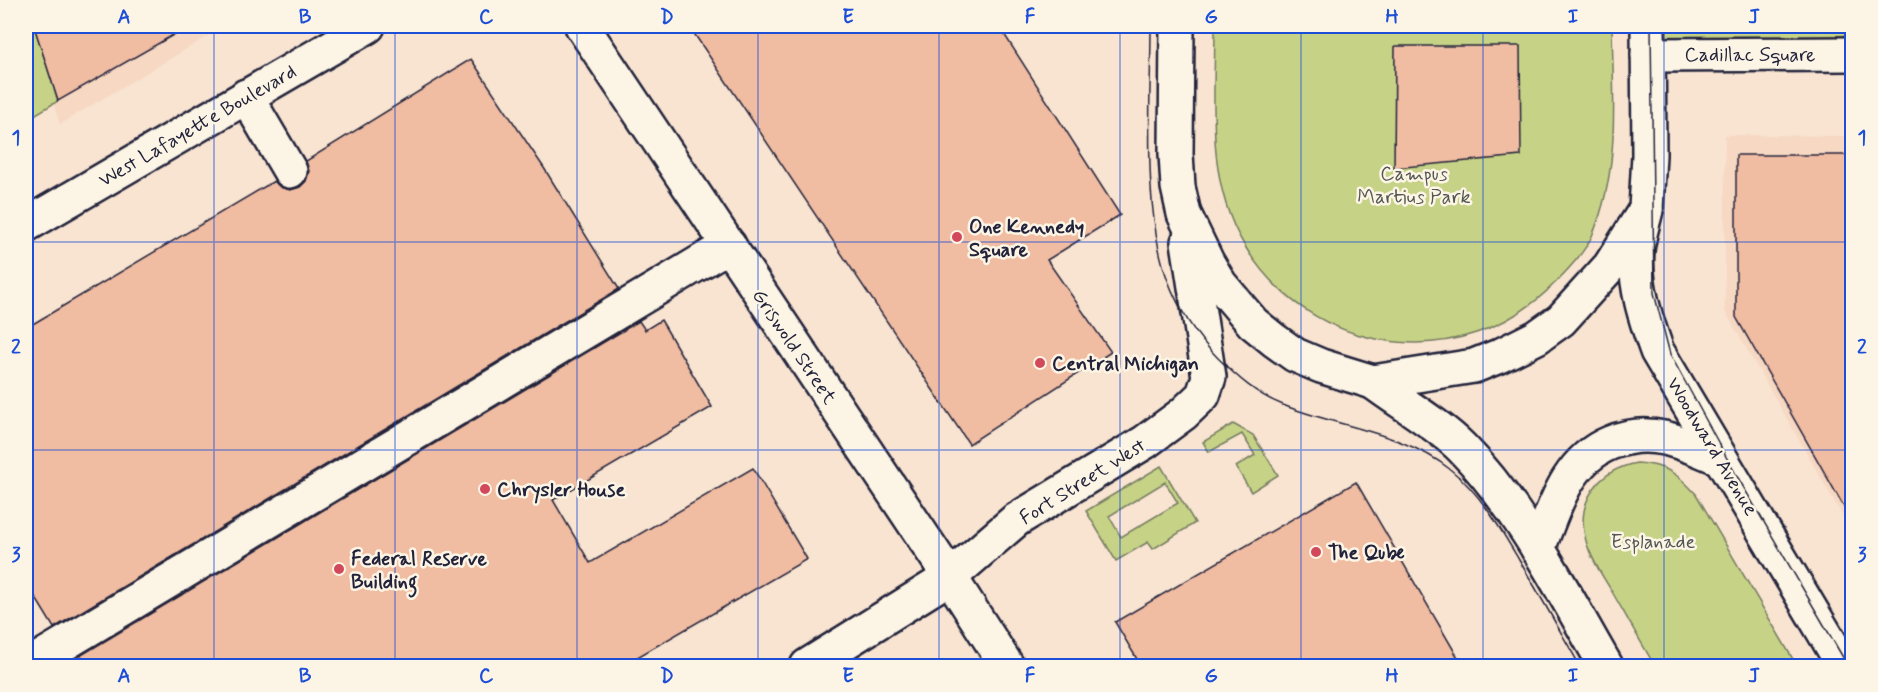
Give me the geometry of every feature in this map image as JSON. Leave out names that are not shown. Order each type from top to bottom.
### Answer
[{"type":"street","name":"West Lafayette Boulevard","points":[[26,225],[368,26]]},
{"type":"street","name":"Griswold Street","points":[[582,26],[1007,666]]},
{"type":"street","name":"Woodward Avenue","points":[[1176,26],[1178,188],[1184,214],[1220,284],[1253,323],[1295,355],[1321,366],[1373,382],[1448,435],[1480,467],[1515,513],[1606,666]]},
{"type":"street","name":"Woodward Avenue","points":[[1648,40],[1649,155],[1646,208],[1637,252],[1640,290],[1647,323],[1668,371],[1844,666]]},
{"type":"street","name":"Cadillac Square","points":[[1648,40],[1852,54]]},
{"type":"street","points":[[246,96],[290,171]]},
{"type":"street","name":"Woodward Avenue","points":[[1373,382],[1474,366],[1537,337],[1561,320],[1611,266],[1646,208]]},
{"type":"street","name":"Fort Street West","points":[[807,666],[950,578],[1016,520],[1145,442],[1183,414],[1203,395],[1209,377],[1184,214]]},
{"type":"street","points":[[27,666],[729,245]]},
{"type":"street","points":[[1538,549],[1561,491],[1576,467],[1595,449],[1620,439],[1640,435],[1664,438],[1720,458]]},
{"type":"shaded area","points":[[28,26],[225,26],[60,124]]},
{"type":"shaded area","points":[[1725,135],[1852,136],[1852,532],[1725,311]]},
{"type":"green space","points":[[26,26],[34,26],[58,101],[26,120]]},
{"type":"green space","name":"Campus Martius Park","points":[[1215,26],[1612,26],[1614,106],[1611,159],[1608,185],[1589,242],[1556,282],[1519,313],[1478,332],[1434,342],[1390,341],[1347,331],[1307,311],[1272,281],[1243,243],[1231,218],[1217,165],[1214,109]]},
{"type":"green space","points":[[1648,26],[1852,26],[1852,54],[1648,55]]},
{"type":"green space","points":[[1233,424],[1253,435],[1278,475],[1251,492],[1236,467],[1255,455],[1242,434],[1209,452],[1203,442]]},
{"type":"green space","name":"Esplanade","points":[[1637,463],[1670,471],[1696,494],[1797,666],[1655,666],[1594,560],[1588,548],[1583,527],[1587,501],[1601,480],[1623,467]]},
{"type":"green space","points":[[1161,466],[1195,523],[1153,549],[1148,542],[1116,561],[1086,511]],"holes":[[[1165,482],[1178,503],[1121,537],[1109,516]]]},
{"type":"building","points":[[34,26],[189,26],[58,101]]},
{"type":"building","name":"One Kennedy Square","points":[[689,26],[999,26],[1120,215],[1047,260],[1111,352],[969,444]]},
{"type":"building","points":[[1395,46],[1520,46],[1521,156],[1394,168]]},
{"type":"building","points":[[471,59],[544,168],[619,289],[54,628],[26,582],[26,328],[274,181],[280,187],[290,190],[300,187],[306,181],[309,171],[306,161]]},
{"type":"building","points":[[1736,155],[1852,155],[1852,521],[1736,317]]},
{"type":"building","name":"Chrysler House","points":[[661,320],[712,407],[553,500],[590,563],[753,468],[807,559],[622,666],[77,666],[73,660],[639,321],[645,330]]},
{"type":"building","name":"The Qube","points":[[1356,482],[1463,666],[1141,666],[1115,622]]},
{"type":"tram line","points":[[1151,26],[1149,120],[1154,219],[1167,278],[1188,321],[1218,358],[1256,391],[1304,413],[1413,447],[1433,457],[1462,479],[1497,524],[1580,666]]},
{"type":"tram line","points":[[1651,26],[1654,293],[1670,354],[1730,464],[1848,666]]},
{"type":"place","name":"One Kennedy Square","points":[[957,237]]},
{"type":"place","name":"Central Michigan","points":[[1040,363]]},
{"type":"place","name":"Chrysler House","points":[[485,489]]},
{"type":"place","name":"The Qube","points":[[1316,552]]},
{"type":"place","name":"Federal Reserve Building","points":[[339,569]]}]
